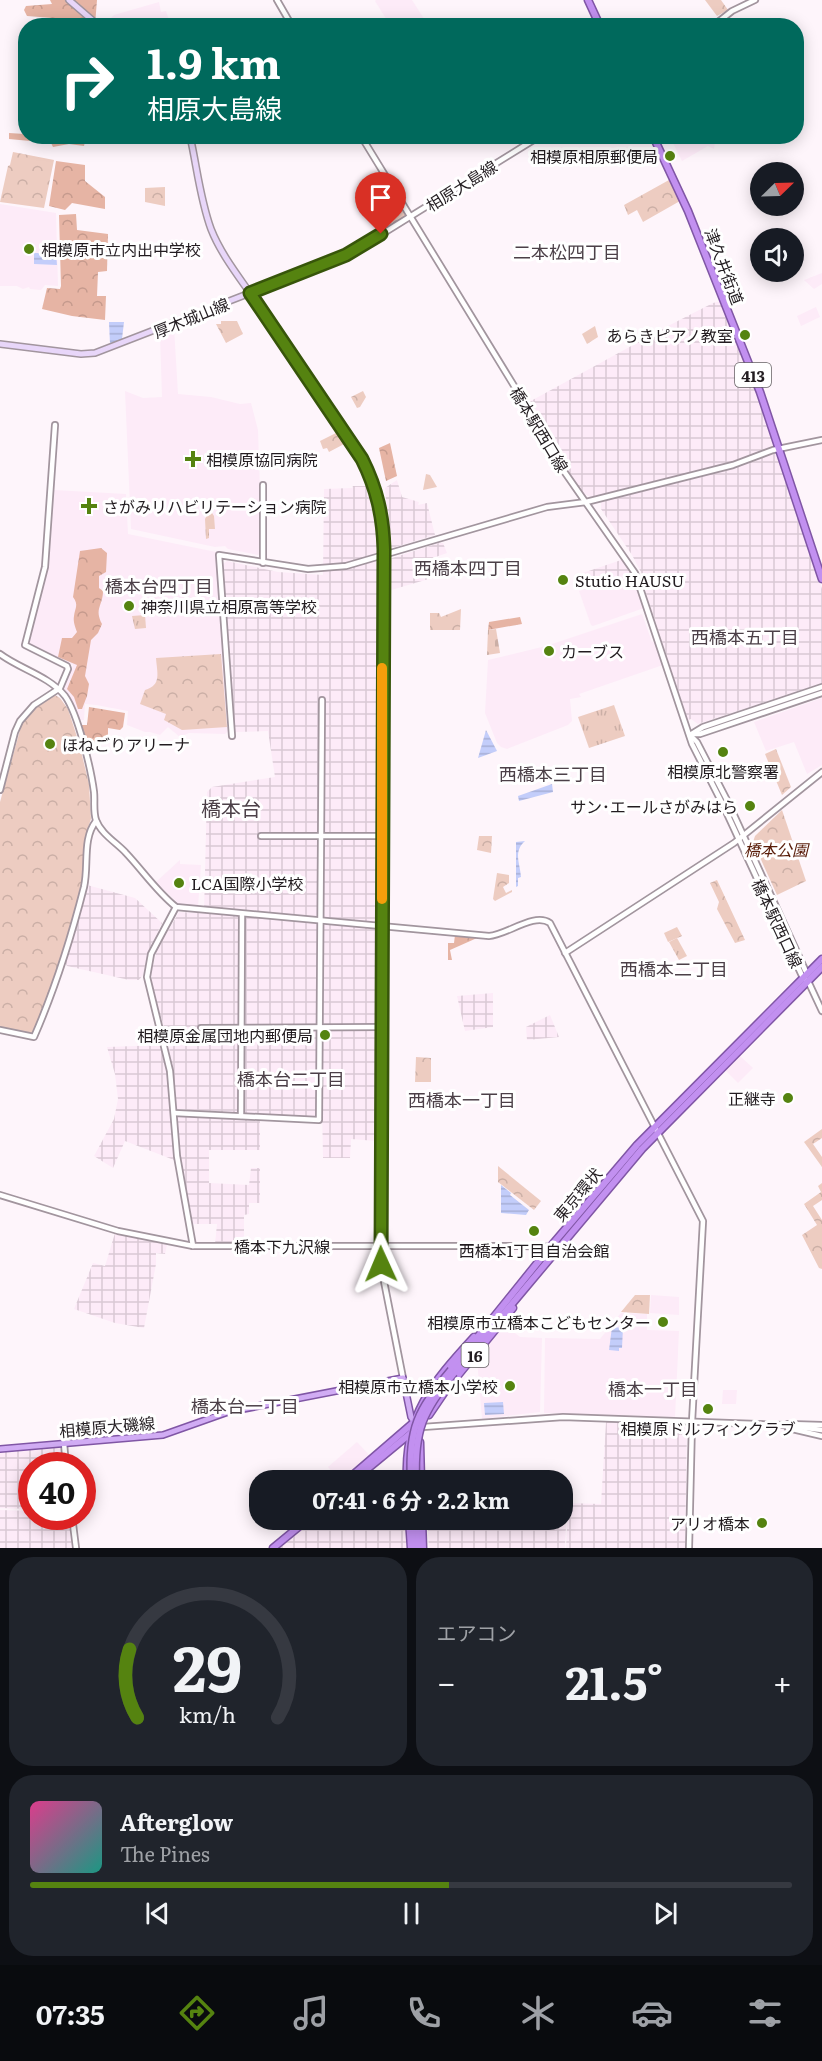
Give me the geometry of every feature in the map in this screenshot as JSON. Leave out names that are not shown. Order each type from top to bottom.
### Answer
[{"type":"highway","points":[[588,0],[596,18]]},
{"type":"highway","name":"津久井街道","points":[[657,144],[688,211],[760,392],[822,579]]},
{"type":"highway","name":"東京環状","points":[[452,1371],[516,1289],[655,1131],[822,959]]},
{"type":"highway","name":"東京環状","points":[[806,978],[822,967]]},
{"type":"highway","name":"東京環状","points":[[412,1470],[410,1450],[417,1420],[428,1399],[528,1285],[555,1247]]},
{"type":"highway","name":"16","points":[[421,1470],[423,1427],[436,1403],[510,1313],[528,1285]]},
{"type":"highway","points":[[366,1470],[393,1448],[409,1429],[445,1370],[516,1289]]},
{"type":"highway","points":[[409,1410],[413,1413],[418,1412]]},
{"type":"highway","points":[[358,1470],[409,1429],[423,1427]]},
{"type":"highway","points":[[407,1470],[409,1429]]},
{"type":"highway","points":[[393,1448],[404,1449],[407,1456]]},
{"type":"highway","points":[[268,1548],[289,1530]]},
{"type":"highway","points":[[273,1548],[295,1530]]},
{"type":"highway","points":[[416,1530],[417,1548]]},
{"type":"highway","points":[[416,1530],[417,1548]]},
{"type":"main road","points":[[69,0],[90,18]]},
{"type":"main road","name":"厚木城山線","points":[[0,344],[95,353],[250,293],[223,253],[211,229],[203,204],[192,144]]},
{"type":"main road","points":[[403,1378],[409,1410],[409,1429],[423,1427]]},
{"type":"main road","name":"相模原大磯線","points":[[0,1449],[163,1435],[233,1411],[403,1378]]},
{"type":"street","points":[[277,0],[287,18]]},
{"type":"street","points":[[723,18],[755,0]]},
{"type":"street","name":"橋本駅西口線","points":[[366,144],[525,403],[561,467],[628,560],[637,577],[690,735],[697,742],[711,768],[822,1011]]},
{"type":"street","name":"相原大島線","points":[[250,293],[346,255],[527,144]]},
{"type":"street","points":[[250,293],[351,442],[369,474],[382,516],[380,1245],[381,1268],[403,1378]]},
{"type":"street","points":[[0,790],[20,721],[34,705],[58,689],[68,668],[25,645],[45,567],[55,425]]},
{"type":"street","points":[[232,736],[219,555],[293,568],[322,569],[346,566],[551,506],[586,502],[734,465],[779,449],[822,440]]},
{"type":"street","points":[[263,485],[263,562]]},
{"type":"street","points":[[0,654],[58,689],[72,709],[93,786],[96,821],[158,891],[176,907],[491,936],[535,920],[542,919],[551,925],[703,1221],[692,1422],[689,1548]]},
{"type":"street","points":[[690,735],[703,727],[822,687]]},
{"type":"street","points":[[690,735],[700,734],[822,693]]},
{"type":"street","points":[[174,1113],[320,1120],[322,700]]},
{"type":"street","points":[[565,953],[742,838],[822,772]]},
{"type":"street","points":[[0,1030],[34,1036],[50,1000],[80,903],[86,876],[88,834],[96,821]]},
{"type":"street","points":[[261,836],[382,836]]},
{"type":"street","name":"橋本駅西口線","points":[[742,838],[789,935],[806,978]]},
{"type":"street","points":[[176,907],[151,954],[147,973],[169,1062],[178,1169],[193,1246]]},
{"type":"street","points":[[241,1116],[242,914]]},
{"type":"street","points":[[201,1028],[381,1027]]},
{"type":"street","name":"橋本下九沢線","points":[[0,1195],[118,1231],[193,1246],[555,1247]]},
{"type":"street","points":[[423,1427],[552,1416],[783,1425],[822,1430]]},
{"type":"street","points":[[783,1425],[793,1423],[822,1425]]},
{"type":"street","points":[[783,1425],[793,1430],[822,1436]]},
{"type":"street","points":[[64,1443],[65,1452]]},
{"type":"street","points":[[74,1530],[76,1548]]},
{"type":"shaded area","points":[[412,0],[423,18],[386,18],[375,1]]},
{"type":"shaded area","points":[[159,2],[161,12],[166,11],[168,18],[111,18],[114,15]]},
{"type":"shaded area","points":[[674,144],[715,144],[714,149],[708,146],[682,161]]},
{"type":"shaded area","name":"相模原市立内出中学校","points":[[0,204],[56,213],[58,286],[45,285],[41,290],[29,287],[23,289],[17,286],[0,286]]},
{"type":"shaded area","points":[[822,273],[822,284],[814,289],[804,280]]},
{"type":"shaded area","points":[[721,301],[757,394],[774,445],[773,448],[733,463],[593,498],[584,494],[563,465],[529,402],[666,327]]},
{"type":"shaded area","points":[[816,307],[820,317],[801,326],[797,316]]},
{"type":"shaded area","name":"相模原協同病院","points":[[174,327],[178,394],[211,397],[240,404],[251,403],[258,430],[260,554],[258,555],[228,549],[225,546],[215,547],[131,529],[125,391],[143,398],[162,397],[160,334]]},
{"type":"shaded area","points":[[775,453],[822,589],[822,683],[698,724],[691,719],[688,720],[644,587],[647,586],[645,580],[632,555],[601,509],[601,500],[735,467]]},
{"type":"shaded area","points":[[397,480],[402,497],[419,502],[418,505],[427,503],[435,535],[392,548],[389,545],[385,488]]},
{"type":"shaded area","points":[[353,486],[369,486],[379,534],[376,1141],[351,1139],[350,1158],[323,1158],[322,1105],[324,1104],[317,1104],[317,1117],[244,1114],[243,1025],[199,1026],[199,1038],[169,1044],[152,986],[151,973],[157,950],[179,912],[204,913],[207,792],[212,787],[275,777],[268,731],[234,731],[223,564],[227,561],[278,572],[323,575],[324,489],[352,488]]},
{"type":"shaded area","name":"神奈川県立相原高等学校","points":[[54,490],[126,494],[128,534],[216,552],[228,731],[225,734],[189,733],[180,737],[168,727],[160,735],[145,732],[127,725],[128,711],[96,705],[85,704],[84,720],[78,720],[72,701],[64,689],[73,665],[28,643],[48,568]]},
{"type":"shaded area","points":[[443,543],[447,553],[427,560],[432,578],[388,591],[388,562],[392,558]]},
{"type":"shaded area","points":[[624,559],[632,573],[579,590],[574,576]]},
{"type":"shaded area","points":[[632,573],[644,608],[591,625],[579,591]]},
{"type":"shaded area","points":[[642,614],[663,665],[579,694],[581,697],[570,699],[572,721],[568,725],[507,749],[497,743],[485,713],[488,660],[546,646]]},
{"type":"shaded area","points":[[822,698],[822,765],[807,774],[794,742],[766,751],[754,722]]},
{"type":"shaded area","name":"LCA国際小学校","points":[[180,860],[180,864],[201,865],[198,907],[179,904],[156,882]]},
{"type":"shaded area","points":[[87,885],[135,898],[162,923],[148,952],[143,975],[139,980],[129,980],[67,966],[65,962]]},
{"type":"shaded area","points":[[493,993],[493,1027],[465,1031],[457,996]]},
{"type":"shaded area","points":[[550,1015],[559,1037],[527,1040],[526,1027]]},
{"type":"shaded area","points":[[203,1030],[237,1030],[239,1032],[240,1113],[238,1114],[177,1109],[169,1047],[202,1040]]},
{"type":"shaded area","points":[[165,1045],[174,1160],[125,1141],[113,1168],[94,1156],[114,1119],[118,1099],[115,1074],[107,1047]]},
{"type":"shaded area","points":[[740,1056],[753,1068],[738,1083],[725,1070]]},
{"type":"shaded area","points":[[177,1115],[260,1119],[260,1150],[209,1150],[209,1183],[249,1185],[251,1168],[260,1168],[260,1203],[249,1203],[249,1214],[244,1215],[244,1244],[215,1244],[217,1224],[191,1224],[180,1162]]},
{"type":"shaded area","points":[[115,1233],[167,1245],[165,1254],[156,1253],[144,1328],[115,1323],[74,1309],[93,1263],[105,1266]]},
{"type":"shaded area","points":[[651,1295],[679,1297],[679,1315],[650,1313]]},
{"type":"shaded area","points":[[621,1313],[647,1314],[647,1330],[679,1331],[675,1417],[544,1413],[545,1338],[600,1339]]},
{"type":"shaded area","name":"相模原市立橋本小学校","points":[[505,1325],[520,1337],[542,1338],[540,1412],[482,1419],[477,1359]]},
{"type":"shaded area","points":[[723,1390],[737,1390],[736,1404],[722,1404]]},
{"type":"shaded area","points":[[606,1422],[684,1426],[687,1430],[685,1548],[566,1548],[567,1530],[573,1530],[573,1503],[601,1504]]},
{"type":"shaded area","points":[[357,1442],[369,1455],[352,1470],[331,1470],[328,1467]]},
{"type":"shaded area","points":[[61,1446],[62,1452],[18,1452],[18,1509],[0,1508],[0,1451]]},
{"type":"shaded area","points":[[0,1510],[18,1511],[18,1530],[70,1530],[72,1548],[0,1548]]},
{"type":"shaded area","points":[[302,1530],[405,1530],[407,1548],[280,1548]]},
{"type":"shaded area","points":[[428,1530],[566,1530],[565,1548],[429,1548]]},
{"type":"green space","points":[[50,0],[97,0],[96,18],[27,16],[24,10],[26,6],[52,4]]},
{"type":"green space","points":[[705,0],[721,0],[728,10],[717,16]]},
{"type":"green space","points":[[9,133],[18,134],[18,140],[9,139]]},
{"type":"green space","points":[[52,144],[69,144],[53,147]]},
{"type":"green space","points":[[13,152],[54,160],[44,208],[0,202]]},
{"type":"green space","points":[[56,161],[85,165],[85,181],[105,197],[105,209],[72,203],[65,210],[49,206]]},
{"type":"green space","points":[[669,180],[680,201],[643,222],[637,210],[628,215],[624,205]]},
{"type":"green space","points":[[165,187],[165,206],[145,202],[145,188]]},
{"type":"green space","points":[[402,208],[406,216],[385,229],[380,221]]},
{"type":"green space","points":[[76,214],[77,230],[108,234],[107,271],[98,272],[97,296],[106,296],[105,320],[42,309],[47,288],[60,289],[61,286],[59,215]]},
{"type":"green space","points":[[221,321],[237,321],[243,334],[226,343],[216,324],[221,324]]},
{"type":"green space","points":[[595,326],[598,337],[587,344],[582,334]]},
{"type":"green space","points":[[363,391],[366,397],[357,408],[351,397]]},
{"type":"green space","points":[[338,432],[346,443],[329,452],[327,448],[323,449],[320,441]]},
{"type":"green space","points":[[390,443],[397,476],[386,481],[379,448]]},
{"type":"green space","points":[[426,474],[430,475],[437,487],[423,490]]},
{"type":"green space","points":[[208,513],[214,516],[215,529],[209,529],[209,538],[206,539],[205,519]]},
{"type":"green space","points":[[101,548],[107,553],[106,572],[99,576],[99,588],[103,591],[99,610],[102,624],[98,633],[91,640],[85,676],[89,684],[87,696],[82,709],[78,709],[74,697],[67,689],[77,665],[58,657],[62,638],[72,638],[77,632],[74,620],[76,604],[73,597],[80,551]]},
{"type":"green space","points":[[461,609],[460,630],[430,630],[430,613],[439,613],[441,617]]},
{"type":"green space","points":[[145,615],[146,628],[135,629],[132,616]]},
{"type":"green space","points":[[520,617],[522,624],[488,630],[489,622]]},
{"type":"green space","points":[[496,629],[500,653],[487,655],[488,630]]},
{"type":"green space","points":[[221,654],[227,727],[182,730],[164,720],[166,714],[140,704],[145,690],[156,682],[156,658]]},
{"type":"green space","points":[[55,695],[68,709],[79,743],[89,784],[91,819],[86,834],[83,883],[50,992],[35,1031],[31,1033],[0,1027],[0,802],[22,723],[31,711]]},
{"type":"green space","points":[[614,705],[625,736],[589,748],[578,717]]},
{"type":"green space","points":[[89,707],[125,713],[123,727],[120,730],[108,728],[108,737],[95,739],[94,744],[88,744],[81,725],[87,725]]},
{"type":"green space","points":[[776,749],[791,787],[782,795],[765,754]]},
{"type":"green space","name":"橋本公園","points":[[782,810],[806,881],[777,895],[753,842],[755,836]]},
{"type":"green space","points":[[479,836],[492,836],[491,853],[477,850]]},
{"type":"green space","points":[[497,873],[509,875],[509,883],[503,887],[506,893],[512,890],[512,892],[495,901],[493,899]]},
{"type":"green space","points":[[717,880],[745,940],[735,943],[717,909],[719,902],[710,883]]},
{"type":"green space","points":[[677,927],[682,936],[668,942],[664,933]]},
{"type":"green space","points":[[455,935],[477,938],[450,950],[452,960],[448,960],[448,943],[454,943]]},
{"type":"green space","points":[[677,938],[687,956],[679,960],[669,942]]},
{"type":"green space","points":[[416,1057],[431,1058],[431,1082],[415,1082]]},
{"type":"green space","points":[[822,1129],[822,1138],[813,1144],[822,1157],[822,1167],[804,1142]]},
{"type":"green space","points":[[498,1166],[541,1201],[534,1210],[498,1182]]},
{"type":"green space","points":[[822,1183],[822,1200],[813,1206],[822,1220],[822,1269],[819,1268],[802,1235],[817,1225],[804,1204],[821,1192],[818,1186]]},
{"type":"green space","points":[[635,1295],[650,1295],[649,1314],[621,1312]]},
{"type":"water","points":[[34,253],[56,253],[57,265],[34,264]]},
{"type":"water","points":[[109,322],[124,322],[122,339],[110,344]]},
{"type":"water","points":[[486,730],[497,751],[478,758]]},
{"type":"water","points":[[552,784],[553,792],[519,801],[518,796]]},
{"type":"water","points":[[525,841],[518,853],[521,877],[518,878],[516,887],[516,842]]},
{"type":"water","points":[[501,1185],[529,1210],[526,1215],[501,1213]]},
{"type":"water","points":[[612,1327],[623,1328],[622,1348],[619,1348],[619,1351],[609,1350]]},
{"type":"water","points":[[503,1402],[504,1414],[485,1415],[484,1403]]},
{"type":"slow traffic","points":[[382,668],[382,899]]},
{"type":"place","name":"相模原相原郵便局","points":[[670,156]]},
{"type":"place","name":"相模原市立内出中学校","points":[[29,249]]},
{"type":"place","name":"あらきピアノ教室","points":[[745,335]]},
{"type":"place","name":"相模原協同病院","points":[[193,459]]},
{"type":"place","name":"さがみリハビリテーション病院","points":[[89,506]]},
{"type":"place","name":"Stutio HAUSU","points":[[563,580]]},
{"type":"place","name":"神奈川県立相原高等学校","points":[[129,606]]},
{"type":"place","name":"カーブス","points":[[549,651]]},
{"type":"place","name":"ほねごりアリーナ","points":[[50,744]]},
{"type":"place","name":"相模原北警察署","points":[[723,752]]},
{"type":"place","name":"サン･エールさがみはら","points":[[750,806]]},
{"type":"place","name":"LCA国際小学校","points":[[179,883]]},
{"type":"place","name":"相模原金属団地内郵便局","points":[[325,1035]]},
{"type":"place","name":"正継寺","points":[[788,1098]]},
{"type":"place","name":"西橋本1丁目自治会館","points":[[534,1231]]},
{"type":"place","name":"相模原市立橋本こどもセンター","points":[[663,1322]]},
{"type":"place","name":"相模原市立橋本小学校","points":[[510,1386]]},
{"type":"place","name":"相模原ドルフィンクラブ","points":[[708,1409]]},
{"type":"place","name":"アリオ橋本","points":[[762,1523]]},
{"type":"district","name":"二本松四丁目","points":[[567,251]]},
{"type":"district","name":"西橋本四丁目","points":[[468,567]]},
{"type":"district","name":"橋本台四丁目","points":[[159,585]]},
{"type":"district","name":"西橋本五丁目","points":[[745,636]]},
{"type":"district","name":"西橋本三丁目","points":[[553,773]]},
{"type":"district","name":"橋本台","points":[[231,807]]},
{"type":"district","name":"西橋本二丁目","points":[[674,968]]},
{"type":"district","name":"橋本台二丁目","points":[[291,1078]]},
{"type":"district","name":"西橋本一丁目","points":[[462,1099]]},
{"type":"district","name":"橋本一丁目","points":[[653,1388]]},
{"type":"district","name":"橋本台一丁目","points":[[245,1405]]},
{"type":"route","points":[[381,234],[346,255],[250,293],[362,459],[374,485],[382,516],[384,549],[381,1264]]}]
